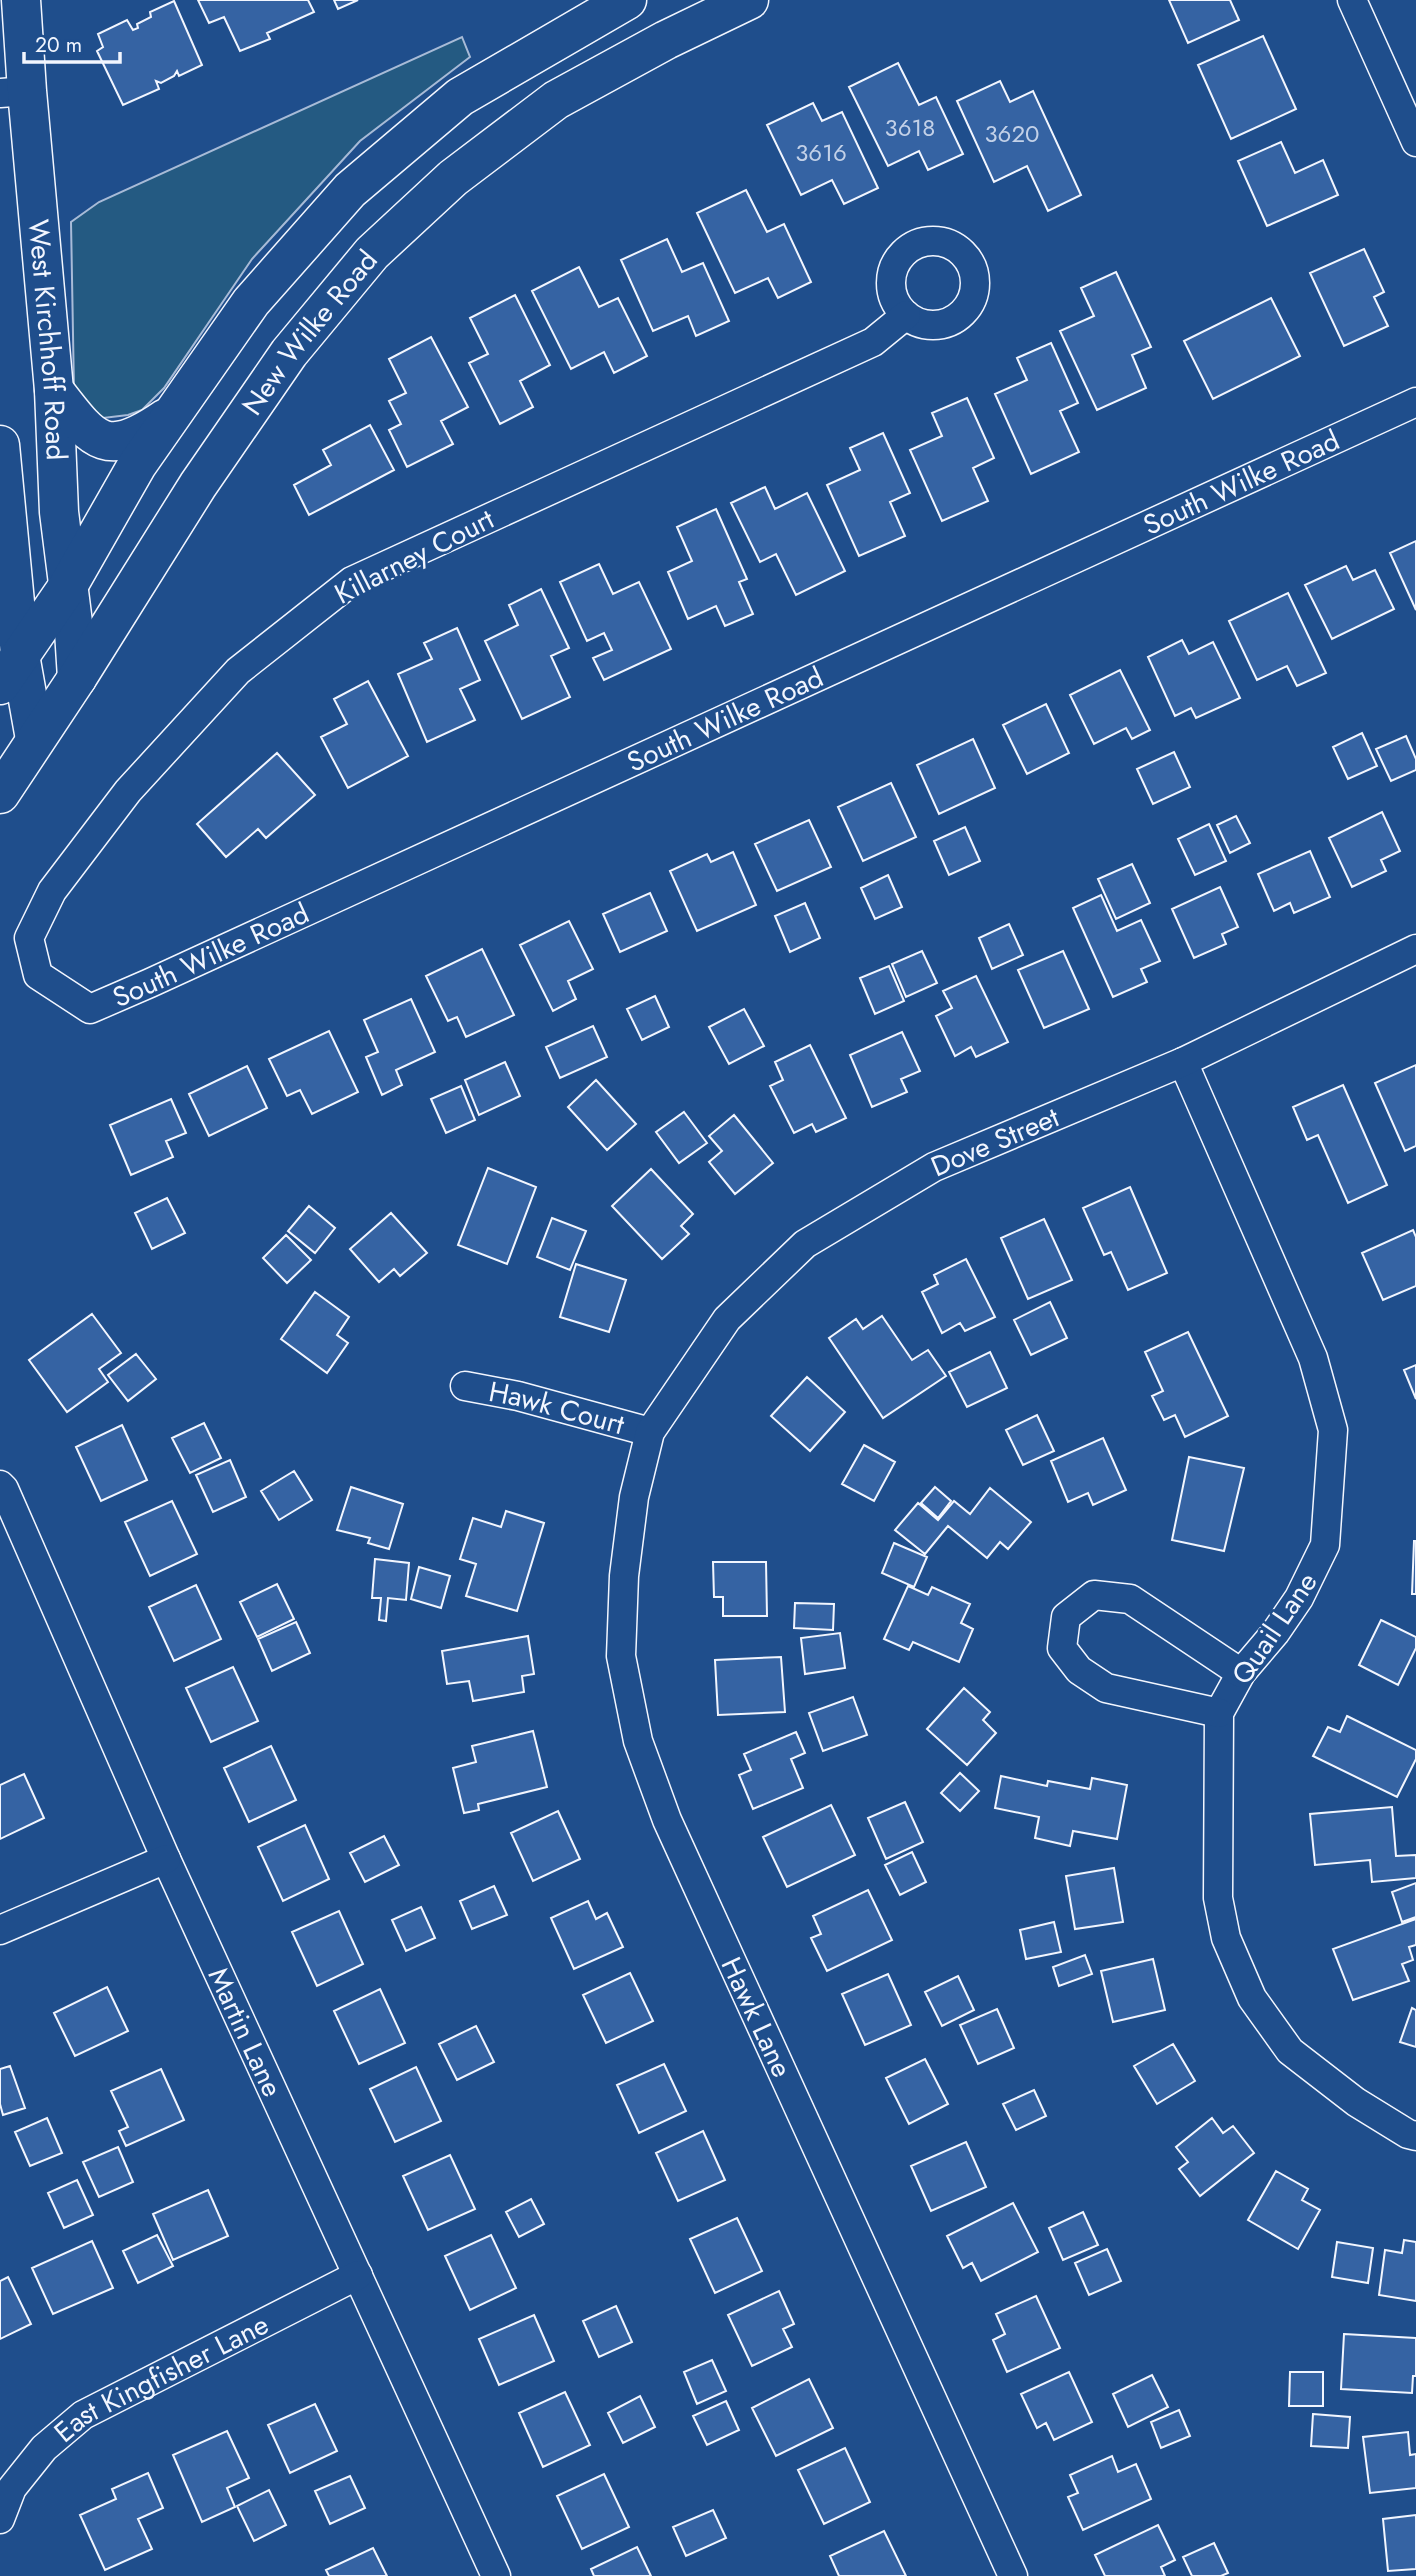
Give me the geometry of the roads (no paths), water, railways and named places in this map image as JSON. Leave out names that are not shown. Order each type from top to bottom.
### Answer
[{"type":"main road","name":"West Kirchhoff Road","points":[[21,0],[13,92],[54,390],[60,512],[77,678]]},
{"type":"main road","points":[[10,670],[68,586],[137,465],[251,302],[350,190],[460,97],[627,0]]},
{"type":"main road","name":"New Wilke Road","points":[[0,794],[77,678],[198,485],[289,353],[372,253],[453,177],[556,100],[666,40],[749,0]]},
{"type":"main road","points":[[54,390],[81,425],[101,441],[120,442],[146,431],[176,410]]},
{"type":"main road","name":"West Kirchhoff Road","points":[[0,445],[10,670],[35,739]]},
{"type":"street","points":[[1352,0],[1416,142]]},
{"type":"street","name":"Killarney Court","points":[[38,975],[29,938],[52,891],[128,790],[238,671],[352,581],[873,342],[906,315]]},
{"type":"street","name":"South Wilke Road","points":[[38,975],[90,1009],[1416,402]]},
{"type":"street","name":"Dove Street","points":[[650,1432],[727,1319],[805,1244],[934,1167],[1182,1062],[1416,949]]},
{"type":"street","name":"Quail Lane","points":[[1182,1062],[1313,1358],[1333,1430],[1325,1545],[1300,1598],[1241,1673],[1219,1713],[1219,1898],[1226,1938],[1252,1998],[1290,2051],[1356,2102],[1408,2134],[1416,2136]]},
{"type":"street","name":"Hawk Court","points":[[465,1386],[518,1396],[650,1432]]},
{"type":"street","name":"Hawk Lane","points":[[650,1432],[634,1497],[624,1576],[621,1656],[638,1741],[667,1820],[1013,2576]]},
{"type":"street","name":"Martin Lane","points":[[0,1485],[166,1859],[496,2576]]},
{"type":"street","points":[[1219,1713],[1106,1688],[1079,1670],[1062,1648],[1066,1617],[1094,1595],[1130,1599],[1241,1673]]},
{"type":"street","points":[[0,1930],[166,1859]]},
{"type":"street","name":"East Kingfisher Lane","points":[[0,2519],[12,2488],[44,2448],[83,2415],[358,2275]]}]
